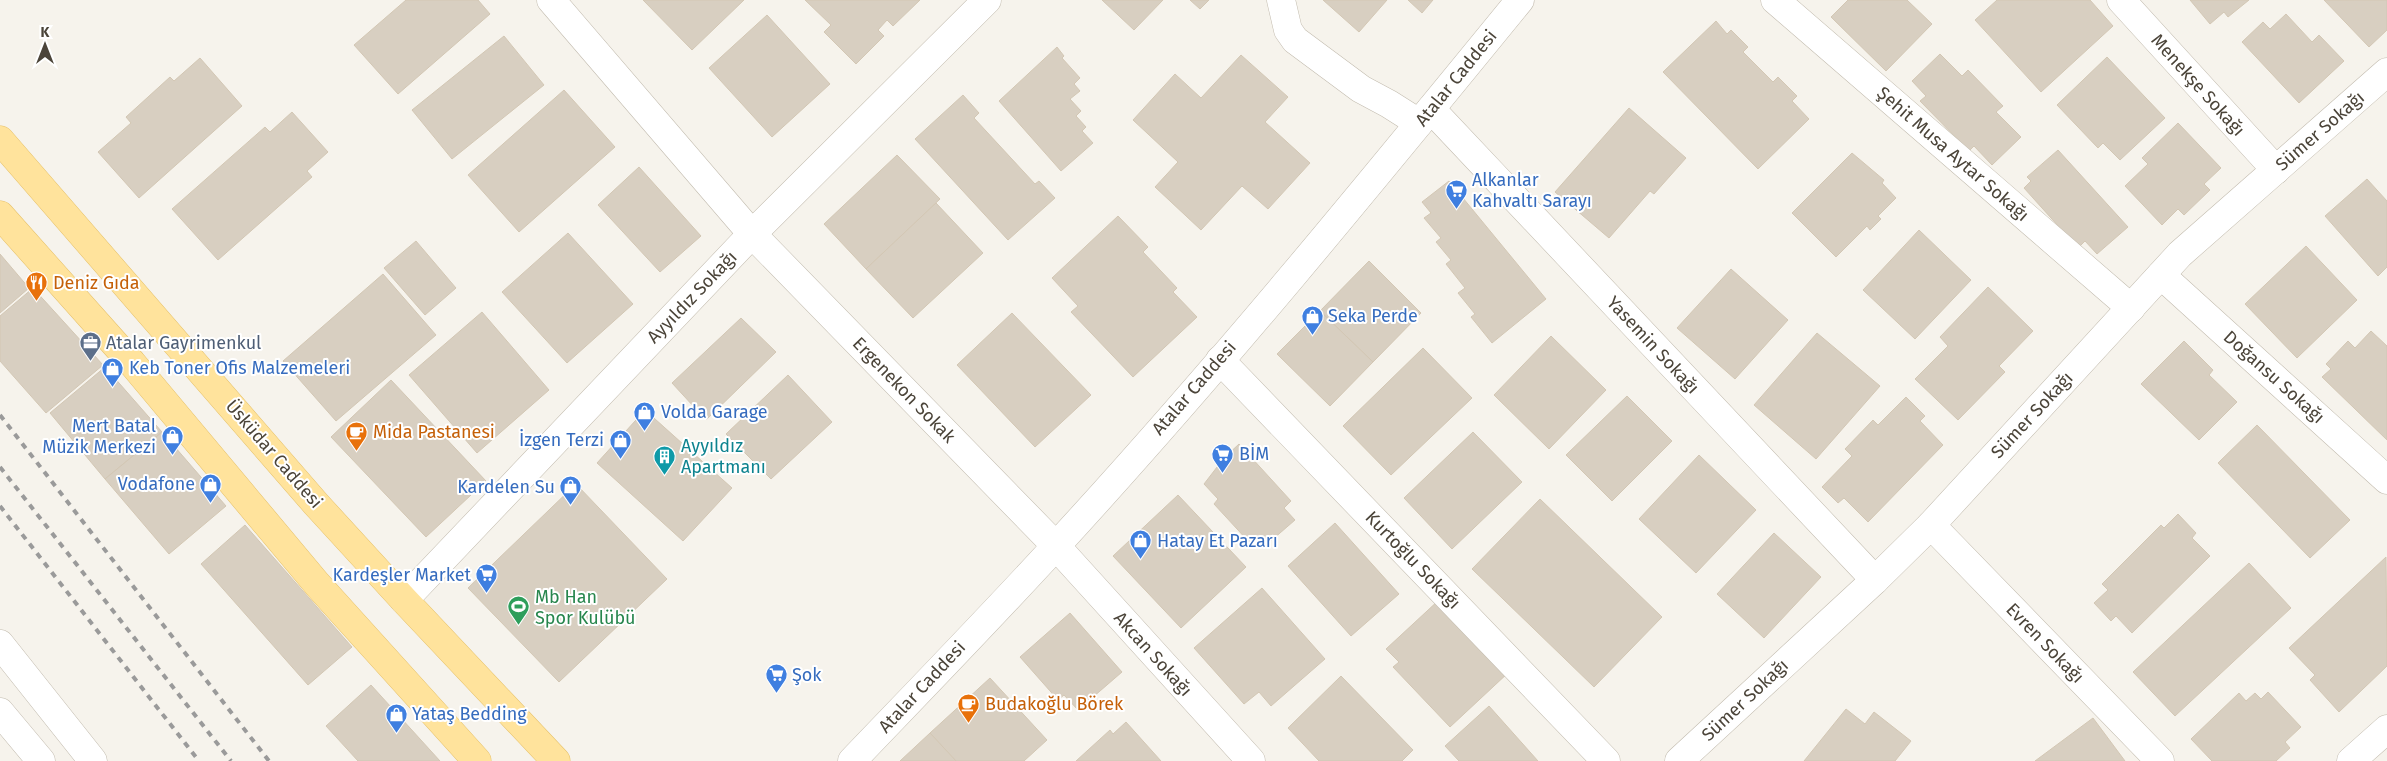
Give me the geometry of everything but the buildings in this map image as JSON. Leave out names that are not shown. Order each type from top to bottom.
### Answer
[{"type":"main road","name":"Üsküdar Caddesi","points":[[0,140],[310,496],[404,600],[556,761]]},
{"type":"main road","points":[[0,215],[132,363],[317,584],[477,761]]},
{"type":"street","name":"Ergenekon Sokak","points":[[551,0],[752,234],[1056,546]]},
{"type":"street","name":"Ayyıldız Sokağı","points":[[404,600],[752,234],[987,0]]},
{"type":"street","name":"Yasemin Sokağı","points":[[1281,0],[1288,30],[1295,40],[1361,89],[1389,104],[1425,116],[1876,580]]},
{"type":"street","name":"Atalar Caddesi","points":[[852,761],[1056,546],[1220,360],[1520,0]]},
{"type":"street","name":"Şehit Musa Aytar Sokağı","points":[[1775,0],[2131,308]]},
{"type":"street","name":"Menekşe Sokağı","points":[[2121,0],[2276,170]]},
{"type":"street","name":"Sümer Sokağı","points":[[1679,761],[1876,580],[1931,524],[2180,254],[2387,72]]},
{"type":"street","name":"Doğansu Sokağı","points":[[2161,275],[2387,480]]},
{"type":"street","name":"Kurtoğlu Sokağı","points":[[1220,360],[1606,761]]},
{"type":"street","name":"Evren Sokağı","points":[[1931,524],[2160,761]]},
{"type":"street","name":"Akcan Sokağı","points":[[1056,546],[1251,761]]},
{"type":"street","points":[[0,644],[93,761]]},
{"type":"street","points":[[0,712],[41,761]]},
{"type":"street","points":[[2351,761],[2387,729]]},
{"type":"railway","points":[[0,415],[269,761]]},
{"type":"railway","points":[[0,467],[231,761]]},
{"type":"railway","points":[[0,506],[199,761]]},
{"type":"place","name":"Alkanlar Kahvaltı Sarayı","points":[[1456,209]]},
{"type":"place","name":"Deniz Gıda","points":[[37,302]]},
{"type":"place","name":"Seka Perde","points":[[1312,335]]},
{"type":"place","name":"Atalar Gayrimenkul","points":[[90,362]]},
{"type":"place","name":"Keb Toner Ofis Malzemeleri","points":[[113,387]]},
{"type":"place","name":"Volda Garage","points":[[645,431]]},
{"type":"place","name":"Mida Pastanesi","points":[[357,451]]},
{"type":"place","name":"Mert Batal Müzik Merkezi","points":[[172,455]]},
{"type":"place","name":"İzgen Terzi","points":[[620,459]]},
{"type":"place","name":"BİM","points":[[1223,473]]},
{"type":"place","name":"Ayyıldız Apartmanı","points":[[665,475]]},
{"type":"place","name":"Vodafone","points":[[211,503]]},
{"type":"place","name":"Kardelen Su","points":[[571,506]]},
{"type":"place","name":"Hatay Et Pazarı","points":[[1141,560]]},
{"type":"place","name":"Kardeşler Market","points":[[487,594]]},
{"type":"place","name":"Mb Han Spor Kulübü","points":[[519,626]]},
{"type":"place","name":"Şok","points":[[776,694]]},
{"type":"place","name":"Budakoğlu Börek","points":[[969,723]]},
{"type":"place","name":"Yataş Bedding","points":[[396,733]]}]
